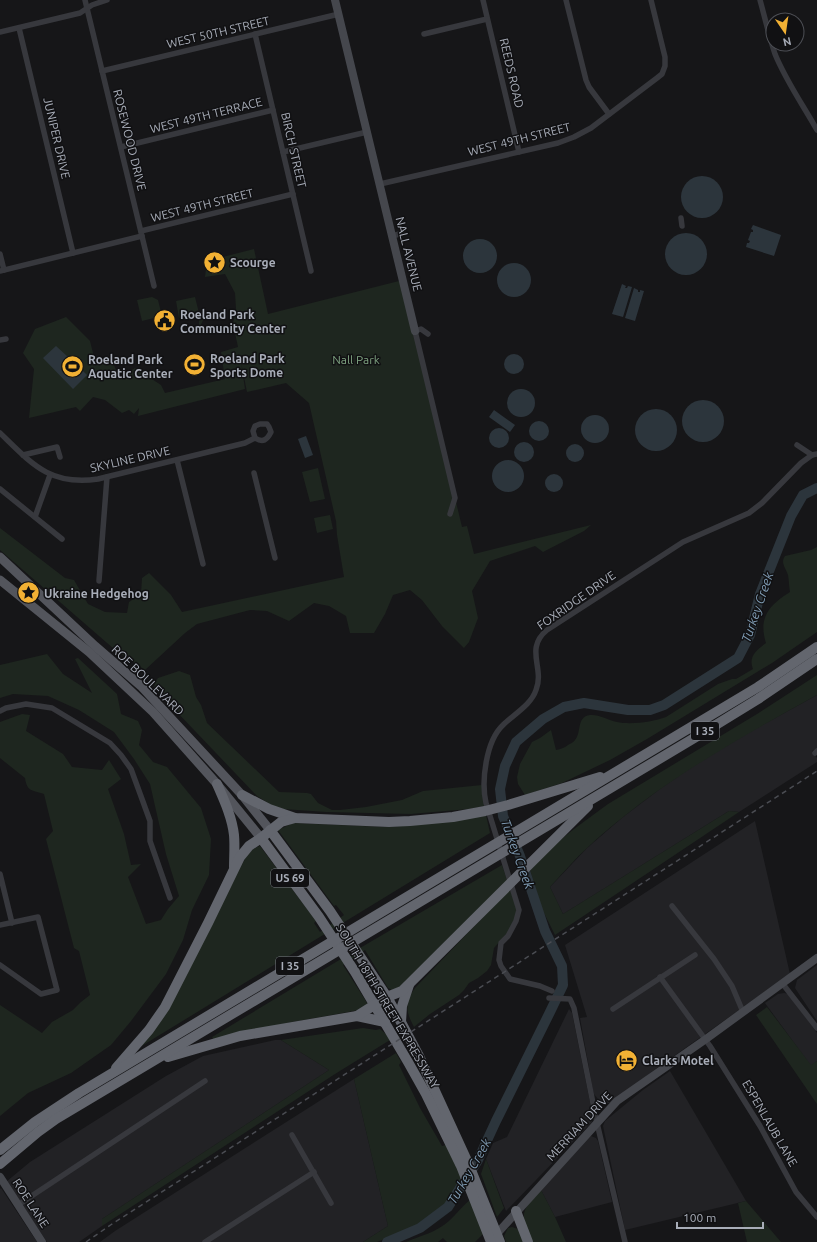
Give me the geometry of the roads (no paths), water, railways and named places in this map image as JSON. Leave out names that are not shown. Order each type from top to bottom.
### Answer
[{"type":"highway","name":"I 35","points":[[0,1150],[57,1106],[758,687],[817,647]]},
{"type":"highway","name":"I 35","points":[[0,1164],[38,1132],[56,1120],[758,699],[817,661]]},
{"type":"highway","points":[[242,795],[269,809],[295,818],[389,822],[428,820],[508,805],[615,772]]},
{"type":"highway","points":[[217,784],[232,824],[234,835],[234,869]]},
{"type":"highway","points":[[153,1062],[240,1036],[357,1016],[387,997],[402,991],[602,792]]},
{"type":"highway","points":[[110,1074],[149,1030],[165,1007],[244,851],[281,822],[295,818]]},
{"type":"highway","name":"SOUTH 18TH STREET EXPRESSWAY","points":[[270,830],[330,911],[366,965],[387,997],[419,1056],[452,1139],[490,1242]]},
{"type":"highway","name":"SOUTH 18TH STREET EXPRESSWAY","points":[[261,838],[319,918],[355,972],[385,1022],[452,1139],[469,1165],[500,1242]]},
{"type":"highway","points":[[401,1024],[402,1006],[409,985]]},
{"type":"highway","points":[[357,1016],[385,1022]]},
{"type":"highway","points":[[516,1212],[528,1242]]},
{"type":"main road","name":"NALL AVENUE","points":[[335,0],[415,330]]},
{"type":"main road","name":"ROE BOULEVARD","points":[[0,557],[95,646],[141,686],[242,795],[270,830]]},
{"type":"main road","name":"ROE BOULEVARD","points":[[0,580],[89,652],[153,712],[217,784],[261,838]]},
{"type":"main road","name":"MERRIAM DRIVE","points":[[490,1242],[617,1101],[706,1039],[817,958]]},
{"type":"main road","name":"ROE LANE","points":[[0,1178],[42,1242]]},
{"type":"street","name":"ROSEWOOD DRIVE","points":[[85,0],[154,286]]},
{"type":"street","points":[[0,32],[80,13],[92,5],[107,0]]},
{"type":"street","name":"REEDS ROAD","points":[[483,0],[518,152]]},
{"type":"street","points":[[566,0],[586,80],[589,87],[609,114]]},
{"type":"street","name":"WEST 49TH STREET","points":[[380,184],[558,143],[591,128],[662,74],[665,66],[665,57],[651,0]]},
{"type":"street","points":[[760,0],[776,55],[785,74],[817,130]]},
{"type":"street","name":"WEST 50TH STREET","points":[[102,71],[339,14]]},
{"type":"street","points":[[424,34],[487,19]]},
{"type":"street","name":"JUNIPER DRIVE","points":[[19,28],[73,253]]},
{"type":"street","name":"BIRCH STREET","points":[[255,34],[312,271]]},
{"type":"street","name":"WEST 49TH TERRACE","points":[[121,147],[273,110]]},
{"type":"street","points":[[283,152],[367,132]]},
{"type":"street","name":"WEST 49TH STREET","points":[[2,271],[293,194]]},
{"type":"street","points":[[681,218],[682,226]]},
{"type":"street","points":[[392,236],[402,233]]},
{"type":"street","points":[[0,254],[2,271]]},
{"type":"street","points":[[415,330],[421,329],[428,334]]},
{"type":"street","name":"NALL AVENUE","points":[[415,330],[454,498],[450,514]]},
{"type":"street","points":[[0,340],[6,339]]},
{"type":"street","name":"SKYLINE DRIVE","points":[[0,433],[37,468],[50,475],[78,481],[107,477],[177,460],[245,443],[255,438]]},
{"type":"street","points":[[797,445],[814,454]]},
{"type":"street","points":[[23,455],[57,447],[60,457]]},
{"type":"street","name":"FOXRIDGE DRIVE","points":[[552,991],[540,986],[510,979],[501,966],[499,960],[501,943],[508,936],[520,910],[484,795],[487,757],[490,747],[500,728],[528,702],[535,693],[539,677],[535,653],[540,637],[548,630],[683,542],[749,513],[762,503],[801,463],[814,454]]},
{"type":"street","points":[[177,460],[203,564]]},
{"type":"street","points":[[254,473],[275,558]]},
{"type":"street","points":[[35,517],[50,475]]},
{"type":"street","points":[[99,581],[107,477]]},
{"type":"street","points":[[0,489],[62,539]]},
{"type":"street","points":[[0,711],[6,708],[26,704],[52,708],[110,743],[121,755],[130,769],[150,820],[150,841],[170,898]]},
{"type":"street","points":[[0,874],[3,898],[12,923]]},
{"type":"street","points":[[672,906],[714,958],[732,986],[743,1012]]},
{"type":"street","points":[[0,926],[38,917],[57,990],[41,994],[0,965]]},
{"type":"street","points":[[613,1009],[695,955]]},
{"type":"street","name":"ESPENLAUB LANE","points":[[660,977],[706,1039],[760,1126],[796,1192],[817,1217]]},
{"type":"street","points":[[782,983],[817,1028]]},
{"type":"street","points":[[549,998],[570,999],[574,1008],[597,1123],[625,1242]]},
{"type":"street","points":[[18,1206],[205,1081]]},
{"type":"street","points":[[292,1135],[332,1203]]},
{"type":"street","points":[[205,1242],[314,1172]]},
{"type":"waterway","name":"Turkey Creek","points":[[387,1242],[420,1228],[448,1207],[478,1160],[563,985],[562,966],[545,931],[520,856],[503,816],[500,789],[505,766],[516,742],[543,719],[564,707],[584,703],[628,710],[650,710],[664,705],[738,658],[750,635],[760,594],[791,516],[803,495],[817,488]]},
{"type":"railway","points":[[86,1242],[817,771]]},
{"type":"place","name":"Scourge","points":[[215,262]]},
{"type":"place","name":"Roeland Park Community Center","points":[[165,321]]},
{"type":"place","name":"Roeland Park Sports Dome","points":[[195,365]]},
{"type":"place","name":"Roeland Park Aquatic Center","points":[[73,366]]},
{"type":"place","name":"Ukraine Hedgehog","points":[[29,593]]},
{"type":"place","name":"Clarks Motel","points":[[626,1060]]},
{"type":"park label","name":"Nall Park","points":[[356,359]]}]
